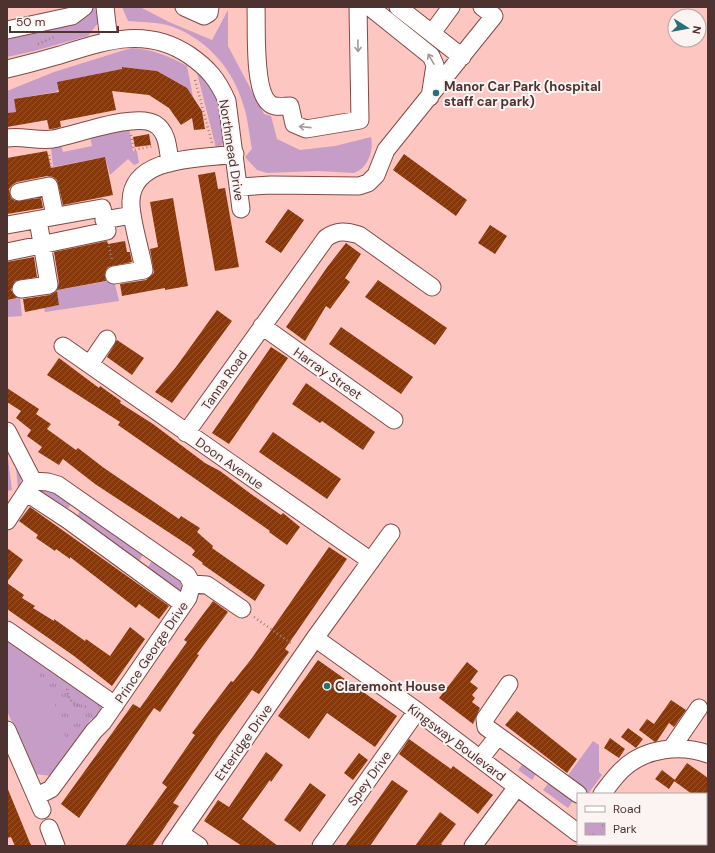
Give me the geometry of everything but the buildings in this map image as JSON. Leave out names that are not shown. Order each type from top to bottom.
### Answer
[{"type":"street","points":[[7,30],[72,16],[84,7]]},
{"type":"street","points":[[105,7],[109,41]]},
{"type":"street","points":[[184,7],[204,16],[209,13],[210,7]]},
{"type":"street","points":[[256,7],[257,76],[262,91],[269,103],[275,106],[290,106],[294,124],[306,129],[360,120],[358,7]]},
{"type":"street","points":[[370,7],[431,56],[435,65],[430,97]]},
{"type":"street","points":[[398,7],[462,57]]},
{"type":"street","points":[[432,33],[451,7]]},
{"type":"street","points":[[239,187],[312,184],[350,186],[368,183],[376,175],[386,150],[494,16],[482,7]]},
{"type":"street","name":"Northmead Drive","points":[[7,69],[109,41],[134,37],[151,39],[176,47],[208,69],[221,86],[227,101],[241,209]]},
{"type":"street","points":[[7,138],[20,136],[52,139],[129,121],[144,120],[155,124],[164,133],[170,163]]},
{"type":"street","points":[[114,276],[144,270],[130,200],[135,182],[140,176],[152,168],[170,163],[235,154]]},
{"type":"street","points":[[20,192],[49,186],[55,216]]},
{"type":"street","points":[[7,225],[102,208],[106,226]]},
{"type":"street","points":[[7,252],[42,246],[106,226],[132,215]]},
{"type":"street","points":[[21,289],[49,285],[38,220]]},
{"type":"street","name":"Tanna Road","points":[[186,433],[326,238],[337,232],[348,232],[359,235],[432,287]]},
{"type":"street","name":"Harray Street","points":[[262,326],[394,420]]},
{"type":"street","points":[[90,364],[107,340]]},
{"type":"street","name":"Doon Avenue","points":[[63,346],[371,561]]},
{"type":"street","points":[[7,431],[30,487],[68,520],[183,604]]},
{"type":"street","name":"Prince George Drive","points":[[7,730],[39,803],[115,705],[192,591],[192,584],[187,575],[58,485],[48,482],[30,487]]},
{"type":"street","points":[[7,521],[30,487]]},
{"type":"street","points":[[68,520],[81,501]]},
{"type":"street","name":"Etteridge Drive","points":[[176,839],[304,653],[391,533]]},
{"type":"street","points":[[139,572],[153,551]]},
{"type":"street","points":[[192,584],[207,585],[242,609]]},
{"type":"street","points":[[7,630],[115,705]]},
{"type":"street","name":"Kingsway Boulevard","points":[[315,638],[577,831]]},
{"type":"street","points":[[509,684],[485,719],[486,727],[577,793]]},
{"type":"street","points":[[671,749],[699,708]]},
{"type":"street","name":"Spey Drive","points":[[321,846],[353,789],[417,712]]},
{"type":"street","points":[[480,759],[498,736]]},
{"type":"street","points":[[603,793],[624,768],[634,761],[656,751],[689,749],[708,754]]},
{"type":"street","points":[[473,846],[517,787]]},
{"type":"street","points":[[49,828],[56,846]]},
{"type":"street","points":[[176,839],[199,846]]},
{"type":"path","points":[[190,56],[216,157]]},
{"type":"path","points":[[129,121],[134,150],[155,146],[154,141],[166,140]]},
{"type":"path","points":[[46,138],[54,185],[49,186]]},
{"type":"path","points":[[106,226],[114,276]]},
{"type":"path","points":[[242,609],[304,653]]},
{"type":"green space","points":[[88,7],[95,7],[98,23],[88,36],[7,57],[7,37]]},
{"type":"green space","points":[[122,7],[140,7],[169,22],[212,40],[228,10],[228,46],[264,114],[271,116],[277,139],[300,150],[335,146],[371,137],[372,148],[366,163],[359,171],[354,173],[318,171],[267,173],[257,170],[245,157],[252,149],[243,104],[232,78],[215,55],[205,45],[180,30],[167,25],[128,21]]},
{"type":"green space","points":[[131,48],[160,54],[187,66],[193,97],[188,90],[157,71],[123,67],[120,91],[108,72],[57,82],[59,90],[55,92],[14,99],[16,112],[7,113],[7,91],[54,72]]},
{"type":"green space","points":[[196,69],[210,86],[220,111],[226,141],[219,148],[216,148]]},
{"type":"green space","points":[[129,128],[133,151],[137,151],[139,163],[134,165],[128,159],[110,175],[105,157],[53,167],[51,148],[54,143],[60,142],[63,152],[92,146],[90,136]]},
{"type":"green space","points":[[114,280],[119,301],[45,312],[44,308],[59,305],[55,282],[61,281],[63,289]]},
{"type":"green space","points":[[20,298],[22,316],[7,317],[7,300]]},
{"type":"green space","points":[[7,451],[12,490],[7,491]]},
{"type":"green space","points":[[15,456],[20,469],[21,477],[18,490]]},
{"type":"green space","points":[[47,488],[72,503],[66,511],[36,493]]},
{"type":"green space","points":[[81,510],[144,553],[139,561],[134,562],[76,517]]},
{"type":"green space","points":[[153,559],[180,580],[182,588],[179,594],[149,572],[148,567]]},
{"type":"green space","points":[[7,634],[106,705],[98,718],[91,719],[51,776],[35,774],[7,711]]},
{"type":"green space","points":[[45,663],[102,703],[68,750],[59,713],[56,706],[41,685],[41,672]]},
{"type":"green space","points":[[593,741],[599,745],[599,772],[602,775],[589,793],[566,778]]},
{"type":"green space","points":[[525,761],[538,771],[532,780],[518,770]]},
{"type":"green space","points":[[550,781],[574,799],[568,808],[543,790]]},
{"type":"place","name":"Manor Car Park (hospital staff car park)","points":[[436,93]]},
{"type":"place","name":"Claremont House","points":[[327,686]]}]
